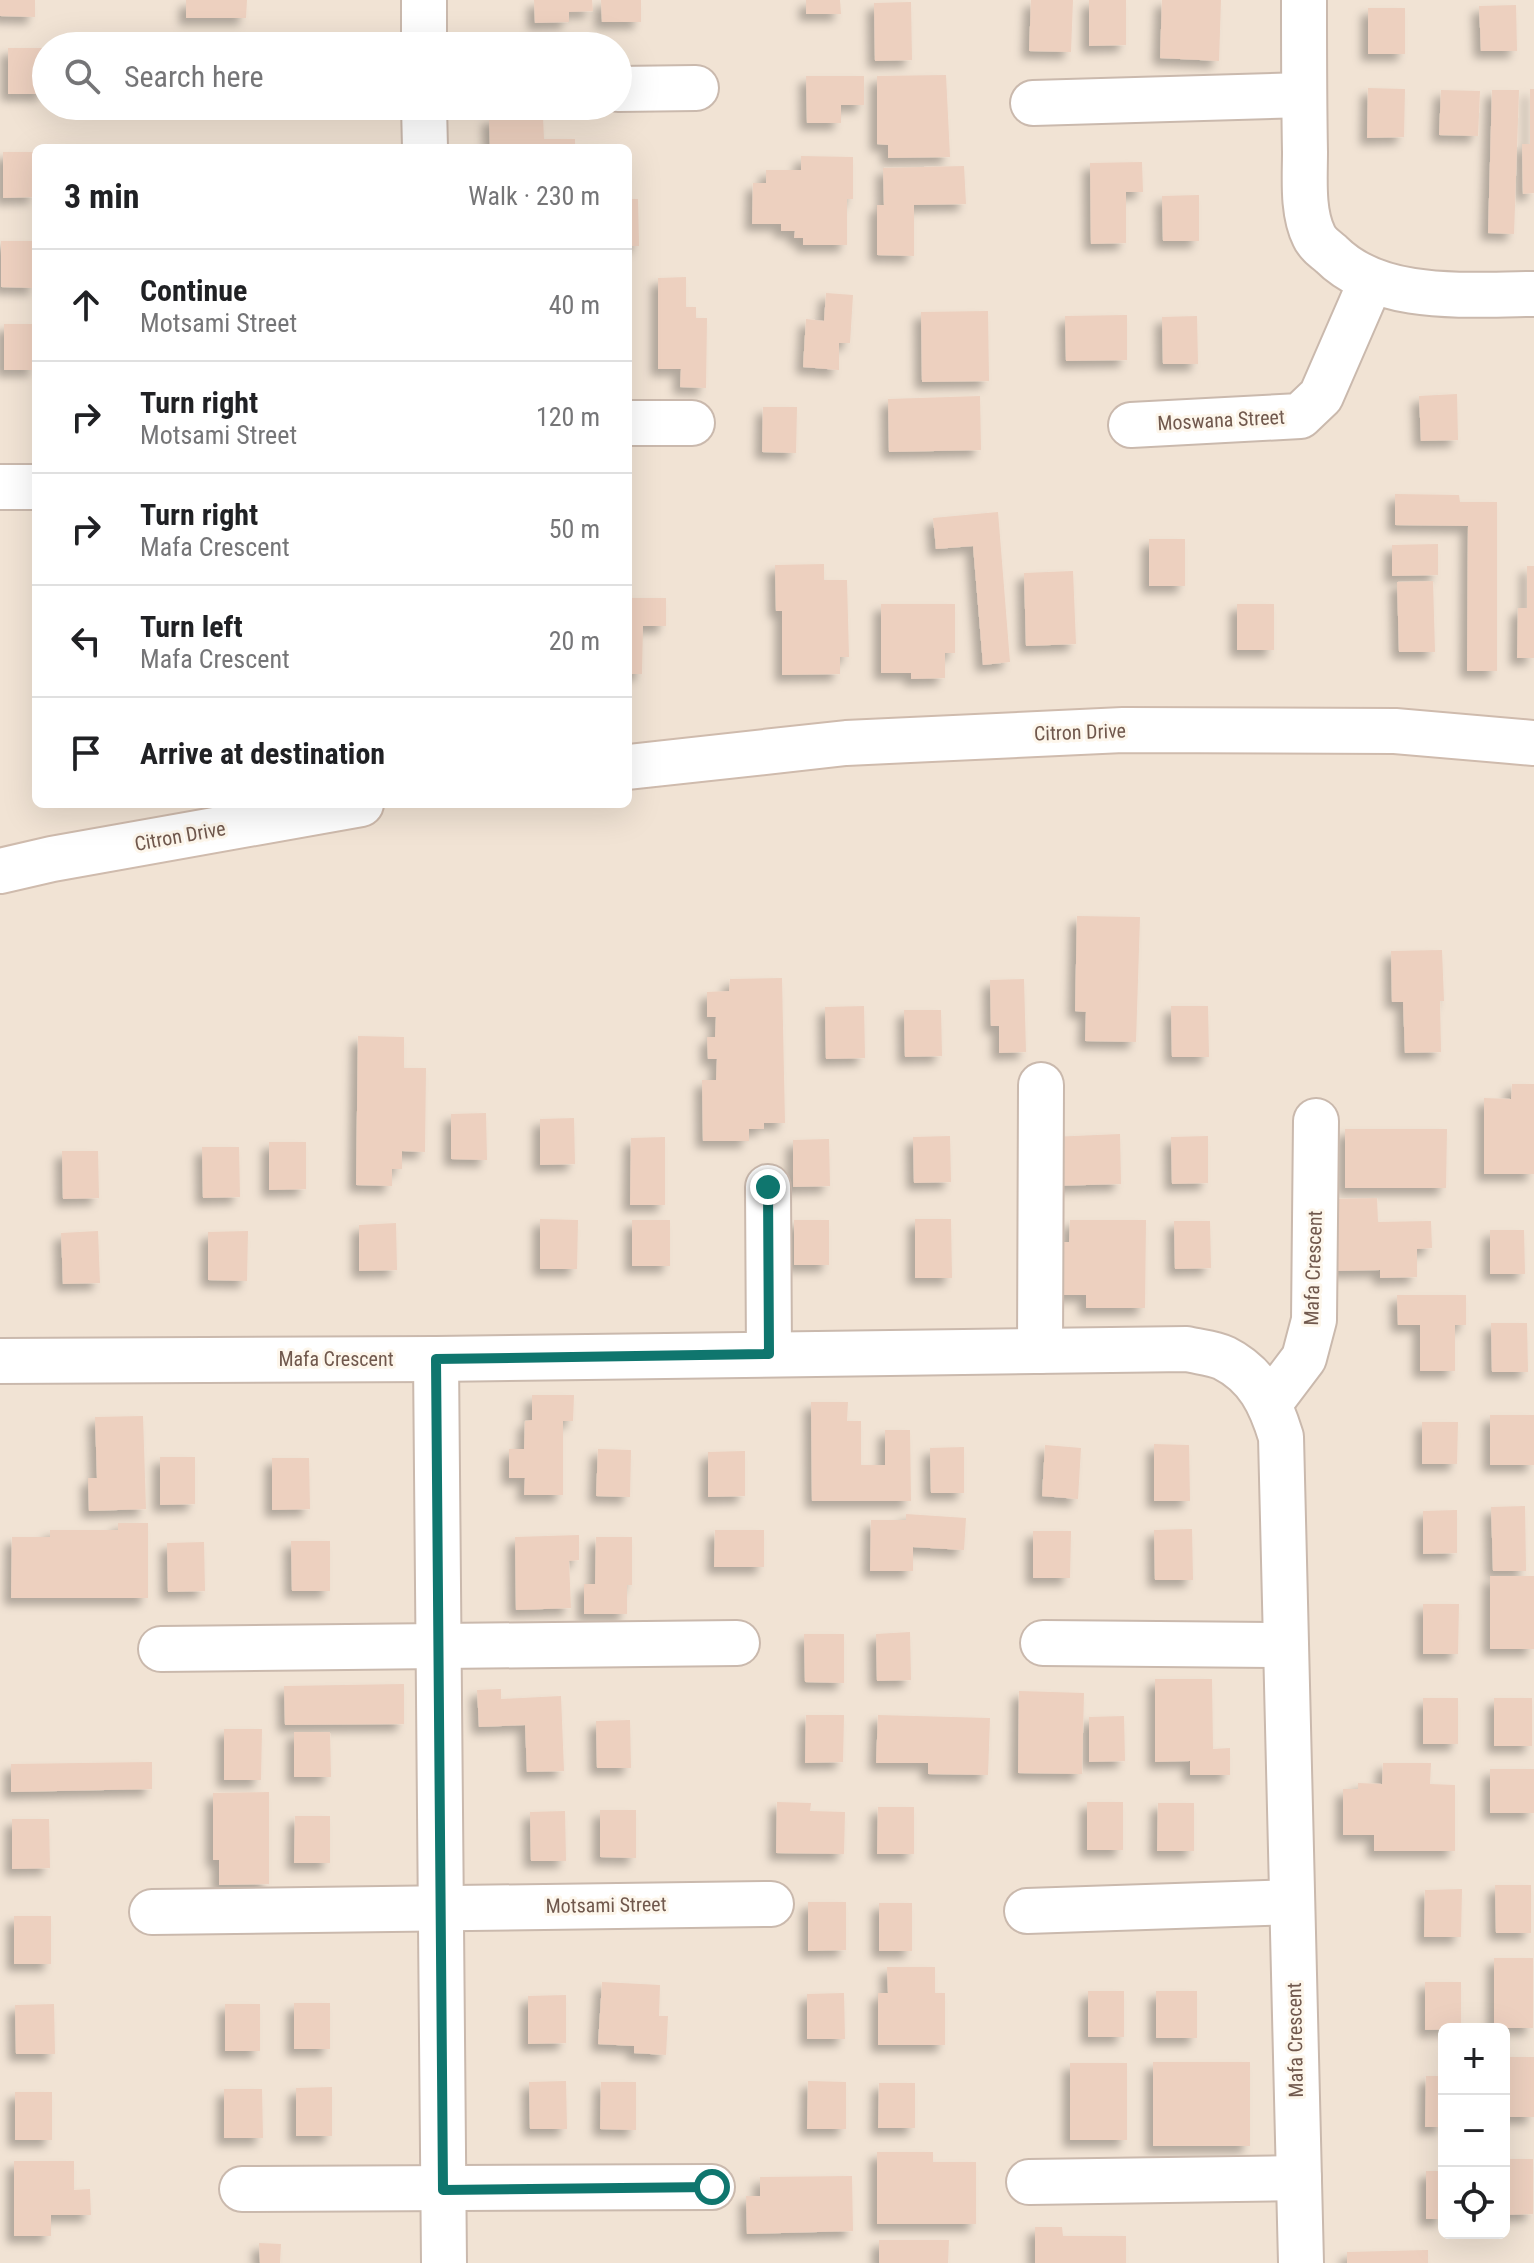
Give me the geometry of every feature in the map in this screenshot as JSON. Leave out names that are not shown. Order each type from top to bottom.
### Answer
[{"type":"street","points":[[424,0],[424,32]]},
{"type":"street","points":[[1304,0],[1307,212],[1315,238],[1338,261],[1371,281],[1454,294],[1534,294]]},
{"type":"street","points":[[632,89],[696,88]]},
{"type":"street","points":[[1033,103],[1304,95]]},
{"type":"street","points":[[424,120],[425,144]]},
{"type":"street","name":"Moswana Street","points":[[1131,425],[1300,416],[1321,396],[1371,281]]},
{"type":"street","points":[[632,423],[692,423]]},
{"type":"street","points":[[0,487],[32,487]]},
{"type":"street","name":"Citron Drive","points":[[632,767],[846,743],[1123,730],[1395,731],[1534,743]]},
{"type":"street","name":"Citron Drive","points":[[0,871],[67,856],[338,808]]},
{"type":"street","points":[[1040,1351],[1041,1085]]},
{"type":"street","name":"Mafa Crescent","points":[[1270,1403],[1304,1358],[1314,1320],[1316,1121]]},
{"type":"street","points":[[768,1187],[769,1354]]},
{"type":"street","name":"Mafa Crescent","points":[[0,1361],[436,1359],[1187,1349],[1223,1358],[1249,1376],[1270,1403],[1281,1437],[1301,2263]]},
{"type":"street","points":[[436,1359],[444,2263]]},
{"type":"street","points":[[161,1649],[737,1643]]},
{"type":"street","points":[[1043,1643],[1285,1645]]},
{"type":"street","points":[[1027,1911],[1292,1902]]},
{"type":"street","name":"Motsami Street","points":[[152,1912],[771,1904]]},
{"type":"street","points":[[1029,2182],[1299,2178]]},
{"type":"street","points":[[242,2189],[712,2187]]},
{"type":"shaded area","points":[[0,0],[1534,0],[1534,2263],[0,2263]]},
{"type":"building","points":[[0,0],[35,0],[35,17],[0,16]]},
{"type":"building","points":[[186,0],[247,0],[246,18],[186,18]]},
{"type":"building","points":[[534,0],[592,0],[593,11],[569,12],[569,22],[535,23]]},
{"type":"building","points":[[601,0],[641,0],[641,22],[602,22]]},
{"type":"building","points":[[806,0],[840,0],[841,14],[806,14]]},
{"type":"building","points":[[1031,0],[1073,0],[1071,52],[1029,51]]},
{"type":"building","points":[[1089,0],[1126,0],[1126,45],[1089,46]]},
{"type":"building","points":[[1162,0],[1221,0],[1219,61],[1160,58]]},
{"type":"building","points":[[911,2],[912,60],[875,61],[874,3]]},
{"type":"building","points":[[1516,5],[1517,51],[1481,51],[1479,6]]},
{"type":"building","points":[[1368,8],[1405,8],[1405,54],[1368,54]]},
{"type":"building","points":[[8,48],[32,48],[32,94],[8,94]]},
{"type":"building","points":[[946,75],[950,157],[888,158],[888,145],[877,144],[877,76]]},
{"type":"building","points":[[806,76],[864,76],[864,105],[841,105],[841,123],[807,123]]},
{"type":"building","points":[[1368,88],[1405,89],[1404,137],[1367,138]]},
{"type":"building","points":[[1530,89],[1534,89],[1534,193],[1523,194],[1522,144],[1530,144]]},
{"type":"building","points":[[1441,90],[1480,91],[1478,136],[1439,135]]},
{"type":"building","points":[[1492,90],[1519,90],[1514,234],[1488,233]]},
{"type":"building","points":[[489,120],[543,120],[544,139],[575,139],[575,144],[490,144]]},
{"type":"building","points":[[3,152],[32,152],[32,197],[3,198]]},
{"type":"building","points":[[801,156],[853,157],[853,199],[847,199],[847,245],[803,245],[803,238],[794,238],[795,231],[781,231],[781,224],[752,224],[753,183],[766,183],[766,170],[801,170]]},
{"type":"building","points":[[1142,162],[1143,192],[1126,192],[1126,243],[1091,244],[1090,163]]},
{"type":"building","points":[[964,166],[966,204],[914,205],[914,256],[877,255],[877,205],[884,205],[883,168]]},
{"type":"building","points":[[1199,195],[1199,241],[1163,241],[1162,196]]},
{"type":"building","points":[[632,199],[638,199],[639,246],[632,246]]},
{"type":"building","points":[[1,241],[32,241],[32,288],[1,287]]},
{"type":"building","points":[[686,277],[686,307],[696,307],[696,318],[707,318],[706,388],[680,387],[681,369],[658,369],[658,278]]},
{"type":"building","points":[[826,293],[853,295],[850,343],[839,343],[839,370],[803,367],[806,319],[824,321]]},
{"type":"building","points":[[988,311],[989,381],[922,382],[921,312]]},
{"type":"building","points":[[1127,315],[1127,360],[1066,361],[1065,316]]},
{"type":"building","points":[[1197,316],[1198,364],[1163,364],[1162,317]]},
{"type":"building","points":[[4,324],[32,324],[32,370],[4,370]]},
{"type":"building","points":[[1457,394],[1458,440],[1421,441],[1419,396]]},
{"type":"building","points":[[980,396],[981,450],[889,452],[888,399]]},
{"type":"building","points":[[763,407],[797,407],[796,453],[762,452]]},
{"type":"building","points":[[1395,494],[1459,495],[1460,502],[1497,502],[1497,671],[1467,671],[1468,526],[1395,525]]},
{"type":"building","points":[[998,512],[1010,662],[983,665],[973,546],[936,549],[933,518]]},
{"type":"building","points":[[1149,539],[1185,539],[1185,586],[1149,586]]},
{"type":"building","points":[[1438,544],[1438,575],[1392,576],[1392,545]]},
{"type":"building","points":[[824,564],[824,580],[847,580],[849,657],[840,657],[840,674],[782,675],[782,611],[776,611],[775,565]]},
{"type":"building","points":[[1527,566],[1534,566],[1534,658],[1517,658],[1518,608],[1527,608]]},
{"type":"building","points":[[1073,571],[1076,644],[1026,646],[1024,573]]},
{"type":"building","points":[[1433,581],[1435,652],[1399,652],[1397,582]]},
{"type":"building","points":[[632,598],[666,598],[666,626],[643,626],[642,674],[632,674]]},
{"type":"building","points":[[881,604],[955,604],[955,653],[945,653],[945,678],[911,679],[911,673],[881,673]]},
{"type":"building","points":[[1237,604],[1274,604],[1274,650],[1237,650]]},
{"type":"building","points":[[1077,916],[1140,917],[1136,1042],[1085,1041],[1086,1012],[1075,1011]]},
{"type":"building","points":[[1442,950],[1444,1001],[1440,1001],[1441,1052],[1405,1053],[1403,1002],[1392,1002],[1391,951]]},
{"type":"building","points":[[782,978],[785,1123],[764,1123],[764,1129],[749,1129],[749,1141],[703,1141],[702,1080],[716,1080],[717,1059],[708,1059],[707,1037],[715,1037],[716,1017],[707,1017],[707,992],[729,991],[730,979]]},
{"type":"building","points":[[1024,979],[1026,1052],[999,1053],[999,1026],[991,1026],[990,980]]},
{"type":"building","points":[[864,1006],[865,1058],[826,1059],[825,1007]]},
{"type":"building","points":[[1171,1006],[1208,1006],[1209,1057],[1172,1057]]},
{"type":"building","points":[[904,1010],[941,1010],[942,1056],[905,1057]]},
{"type":"building","points":[[358,1036],[404,1037],[404,1068],[426,1068],[425,1152],[402,1151],[402,1169],[392,1169],[392,1186],[356,1185]]},
{"type":"building","points":[[1512,1084],[1534,1084],[1534,1174],[1484,1174],[1484,1098],[1511,1099]]},
{"type":"building","points":[[486,1113],[487,1160],[451,1159],[451,1114]]},
{"type":"building","points":[[574,1118],[575,1164],[540,1165],[540,1119]]},
{"type":"building","points":[[1345,1129],[1447,1129],[1446,1188],[1345,1188]]},
{"type":"building","points":[[1120,1134],[1121,1184],[1053,1186],[1051,1137]]},
{"type":"building","points":[[950,1136],[951,1182],[914,1183],[913,1137]]},
{"type":"building","points":[[1208,1136],[1208,1183],[1172,1184],[1171,1137]]},
{"type":"building","points":[[665,1137],[665,1205],[630,1205],[631,1138]]},
{"type":"building","points":[[829,1139],[830,1186],[793,1187],[793,1140]]},
{"type":"building","points":[[269,1142],[306,1142],[306,1189],[269,1190]]},
{"type":"building","points":[[202,1147],[239,1147],[240,1197],[203,1198]]},
{"type":"building","points":[[62,1151],[98,1151],[99,1198],[63,1199]]},
{"type":"building","points":[[1377,1198],[1378,1222],[1431,1221],[1432,1248],[1417,1249],[1417,1277],[1380,1278],[1380,1270],[1334,1271],[1333,1199]]},
{"type":"building","points":[[540,1219],[578,1220],[577,1269],[540,1269]]},
{"type":"building","points":[[915,1219],[951,1219],[952,1278],[915,1278]]},
{"type":"building","points":[[632,1220],[670,1220],[670,1266],[632,1266]]},
{"type":"building","points":[[794,1220],[829,1220],[829,1265],[794,1265]]},
{"type":"building","points":[[1070,1220],[1146,1220],[1145,1308],[1086,1308],[1086,1295],[1053,1295],[1054,1242],[1069,1242]]},
{"type":"building","points":[[1174,1221],[1210,1221],[1211,1268],[1175,1269]]},
{"type":"building","points":[[396,1223],[397,1270],[359,1271],[359,1225]]},
{"type":"building","points":[[1490,1230],[1524,1230],[1525,1274],[1490,1274]]},
{"type":"building","points":[[98,1231],[100,1283],[63,1284],[61,1233]]},
{"type":"building","points":[[248,1231],[247,1281],[208,1280],[208,1232]]},
{"type":"building","points":[[1397,1295],[1466,1295],[1466,1325],[1455,1325],[1455,1371],[1420,1371],[1420,1325],[1398,1325]]},
{"type":"building","points":[[1491,1323],[1527,1323],[1528,1372],[1492,1372]]},
{"type":"building","points":[[532,1395],[574,1395],[573,1421],[563,1421],[563,1495],[524,1495],[525,1478],[509,1478],[509,1449],[524,1449],[525,1421],[532,1420]]},
{"type":"building","points":[[811,1402],[848,1402],[847,1421],[861,1421],[861,1465],[885,1465],[885,1430],[910,1430],[911,1501],[812,1501]]},
{"type":"building","points":[[1490,1415],[1534,1415],[1534,1465],[1490,1465]]},
{"type":"building","points":[[143,1416],[146,1509],[89,1511],[88,1478],[97,1478],[95,1417]]},
{"type":"building","points":[[1422,1422],[1458,1422],[1457,1464],[1422,1464]]},
{"type":"building","points":[[1154,1444],[1189,1445],[1190,1501],[1154,1501]]},
{"type":"building","points":[[1045,1445],[1081,1448],[1078,1499],[1042,1496]]},
{"type":"building","points":[[964,1447],[964,1493],[931,1493],[930,1448]]},
{"type":"building","points":[[598,1449],[631,1450],[630,1497],[596,1496]]},
{"type":"building","points":[[745,1451],[745,1496],[708,1497],[708,1452]]},
{"type":"building","points":[[160,1457],[195,1457],[195,1504],[160,1505]]},
{"type":"building","points":[[272,1458],[309,1458],[310,1509],[272,1510]]},
{"type":"building","points":[[1525,1506],[1526,1571],[1493,1571],[1491,1507]]},
{"type":"building","points":[[1457,1510],[1457,1553],[1423,1554],[1423,1511]]},
{"type":"building","points":[[906,1514],[966,1518],[964,1550],[913,1547],[913,1571],[870,1571],[871,1520],[906,1520]]},
{"type":"building","points":[[118,1523],[148,1523],[148,1598],[11,1598],[12,1537],[50,1537],[50,1530],[118,1530]]},
{"type":"building","points":[[1192,1529],[1193,1580],[1155,1580],[1154,1530]]},
{"type":"building","points":[[715,1530],[764,1530],[764,1567],[714,1567]]},
{"type":"building","points":[[1033,1531],[1071,1531],[1070,1578],[1033,1578]]},
{"type":"building","points":[[579,1535],[579,1560],[569,1561],[571,1608],[516,1610],[515,1537]]},
{"type":"building","points":[[596,1537],[632,1537],[632,1585],[627,1585],[627,1614],[584,1614],[584,1584],[595,1584]]},
{"type":"building","points":[[291,1541],[330,1541],[330,1591],[292,1591]]},
{"type":"building","points":[[204,1542],[205,1591],[168,1592],[167,1543]]},
{"type":"building","points":[[1490,1576],[1534,1576],[1534,1649],[1490,1649]]},
{"type":"building","points":[[1423,1604],[1459,1604],[1458,1654],[1423,1654]]},
{"type":"building","points":[[910,1632],[911,1680],[877,1681],[876,1634]]},
{"type":"building","points":[[804,1634],[844,1634],[844,1683],[805,1682]]},
{"type":"building","points":[[1155,1679],[1212,1679],[1213,1749],[1230,1748],[1230,1775],[1190,1775],[1190,1761],[1155,1762]]},
{"type":"building","points":[[404,1684],[404,1724],[285,1725],[284,1686]]},
{"type":"building","points":[[501,1689],[501,1699],[561,1696],[564,1771],[527,1772],[525,1725],[479,1727],[477,1690]]},
{"type":"building","points":[[1019,1691],[1084,1693],[1082,1774],[1018,1773]]},
{"type":"building","points":[[1423,1698],[1458,1698],[1458,1744],[1423,1744]]},
{"type":"building","points":[[1494,1698],[1532,1698],[1532,1746],[1494,1746]]},
{"type":"building","points":[[806,1715],[844,1715],[843,1762],[805,1763]]},
{"type":"building","points":[[878,1715],[990,1718],[988,1775],[928,1774],[928,1763],[876,1763]]},
{"type":"building","points":[[1124,1716],[1125,1761],[1089,1762],[1089,1717]]},
{"type":"building","points":[[630,1720],[631,1768],[597,1768],[596,1721]]},
{"type":"building","points":[[224,1729],[262,1729],[261,1780],[224,1780]]},
{"type":"building","points":[[294,1732],[330,1732],[331,1777],[294,1777]]},
{"type":"building","points":[[152,1762],[152,1789],[11,1792],[11,1764]]},
{"type":"building","points":[[1383,1763],[1431,1763],[1430,1784],[1455,1785],[1455,1851],[1374,1851],[1374,1835],[1343,1835],[1343,1789],[1358,1789],[1358,1783],[1382,1784]]},
{"type":"building","points":[[1490,1769],[1534,1769],[1534,1813],[1490,1813]]},
{"type":"building","points":[[269,1792],[269,1884],[219,1885],[219,1860],[213,1860],[213,1793]]},
{"type":"building","points":[[777,1802],[811,1803],[810,1811],[845,1812],[844,1854],[776,1853]]},
{"type":"building","points":[[1087,1802],[1123,1802],[1123,1850],[1087,1850]]},
{"type":"building","points":[[1158,1803],[1194,1803],[1194,1851],[1157,1851]]},
{"type":"building","points":[[878,1807],[914,1807],[914,1854],[877,1854]]},
{"type":"building","points":[[600,1810],[636,1810],[636,1858],[600,1857]]},
{"type":"building","points":[[565,1811],[566,1861],[531,1861],[530,1812]]},
{"type":"building","points":[[295,1816],[330,1816],[330,1863],[294,1863]]},
{"type":"building","points":[[12,1819],[49,1819],[50,1868],[12,1869]]},
{"type":"building","points":[[1495,1885],[1531,1885],[1531,1933],[1496,1933]]},
{"type":"building","points":[[1462,1889],[1461,1937],[1424,1937],[1425,1890]]},
{"type":"building","points":[[808,1902],[846,1902],[846,1950],[808,1951]]},
{"type":"building","points":[[879,1903],[912,1903],[912,1951],[879,1951]]},
{"type":"building","points":[[14,1916],[51,1916],[51,1964],[14,1964]]},
{"type":"building","points":[[1494,1958],[1533,1958],[1533,2028],[1510,2028],[1510,2023],[1494,2023]]},
{"type":"building","points":[[887,1967],[935,1967],[935,1993],[945,1993],[945,2045],[878,2045],[878,1993],[888,1993]]},
{"type":"building","points":[[602,1982],[660,1985],[659,2016],[668,2016],[666,2055],[634,2053],[634,2046],[598,2044]]},
{"type":"building","points":[[1425,1982],[1461,1982],[1461,2023],[1438,2023],[1438,2030],[1425,2030]]},
{"type":"building","points":[[1088,1991],[1124,1991],[1124,2037],[1088,2037]]},
{"type":"building","points":[[1156,1991],[1197,1991],[1197,2038],[1156,2038]]},
{"type":"building","points":[[844,1993],[845,2039],[807,2039],[807,1994]]},
{"type":"building","points":[[566,1995],[566,2043],[528,2044],[528,1996]]},
{"type":"building","points":[[294,2003],[330,2003],[330,2049],[294,2049]]},
{"type":"building","points":[[54,2004],[55,2054],[16,2054],[15,2005]]},
{"type":"building","points":[[225,2004],[260,2004],[260,2051],[225,2051]]},
{"type":"building","points":[[1510,2057],[1534,2057],[1534,2117],[1510,2117]]},
{"type":"building","points":[[1153,2062],[1250,2062],[1250,2146],[1153,2146]]},
{"type":"building","points":[[1070,2063],[1127,2063],[1127,2140],[1070,2140]]},
{"type":"building","points":[[1426,2076],[1438,2076],[1438,2127],[1425,2127]]},
{"type":"building","points":[[566,2081],[567,2129],[530,2129],[529,2082]]},
{"type":"building","points":[[808,2081],[846,2082],[846,2129],[807,2129]]},
{"type":"building","points":[[601,2082],[636,2082],[636,2130],[600,2129]]},
{"type":"building","points":[[879,2083],[915,2083],[915,2128],[878,2128]]},
{"type":"building","points":[[332,2087],[332,2136],[296,2136],[296,2088]]},
{"type":"building","points":[[224,2089],[262,2089],[263,2138],[224,2138]]},
{"type":"building","points":[[15,2092],[52,2092],[52,2140],[15,2140]]},
{"type":"building","points":[[877,2152],[933,2152],[933,2162],[976,2162],[976,2224],[877,2224]]},
{"type":"building","points":[[1510,2159],[1533,2159],[1533,2214],[1510,2215]]},
{"type":"building","points":[[14,2161],[74,2161],[74,2190],[90,2189],[91,2215],[51,2215],[51,2236],[14,2236]]},
{"type":"building","points":[[1426,2171],[1438,2171],[1438,2219],[1426,2219]]},
{"type":"building","points":[[852,2176],[853,2231],[747,2234],[746,2196],[760,2196],[760,2177]]},
{"type":"building","points":[[1035,2227],[1062,2227],[1063,2236],[1126,2236],[1126,2263],[1035,2263]]},
{"type":"building","points":[[879,2240],[949,2240],[948,2263],[879,2263]]},
{"type":"building","points":[[259,2243],[281,2244],[280,2263],[260,2263]]},
{"type":"building","points":[[1428,2250],[1428,2263],[1347,2263],[1347,2252]]},
{"type":"route","points":[[712,2187],[443,2190],[436,1359],[769,1354],[768,1187]]}]
